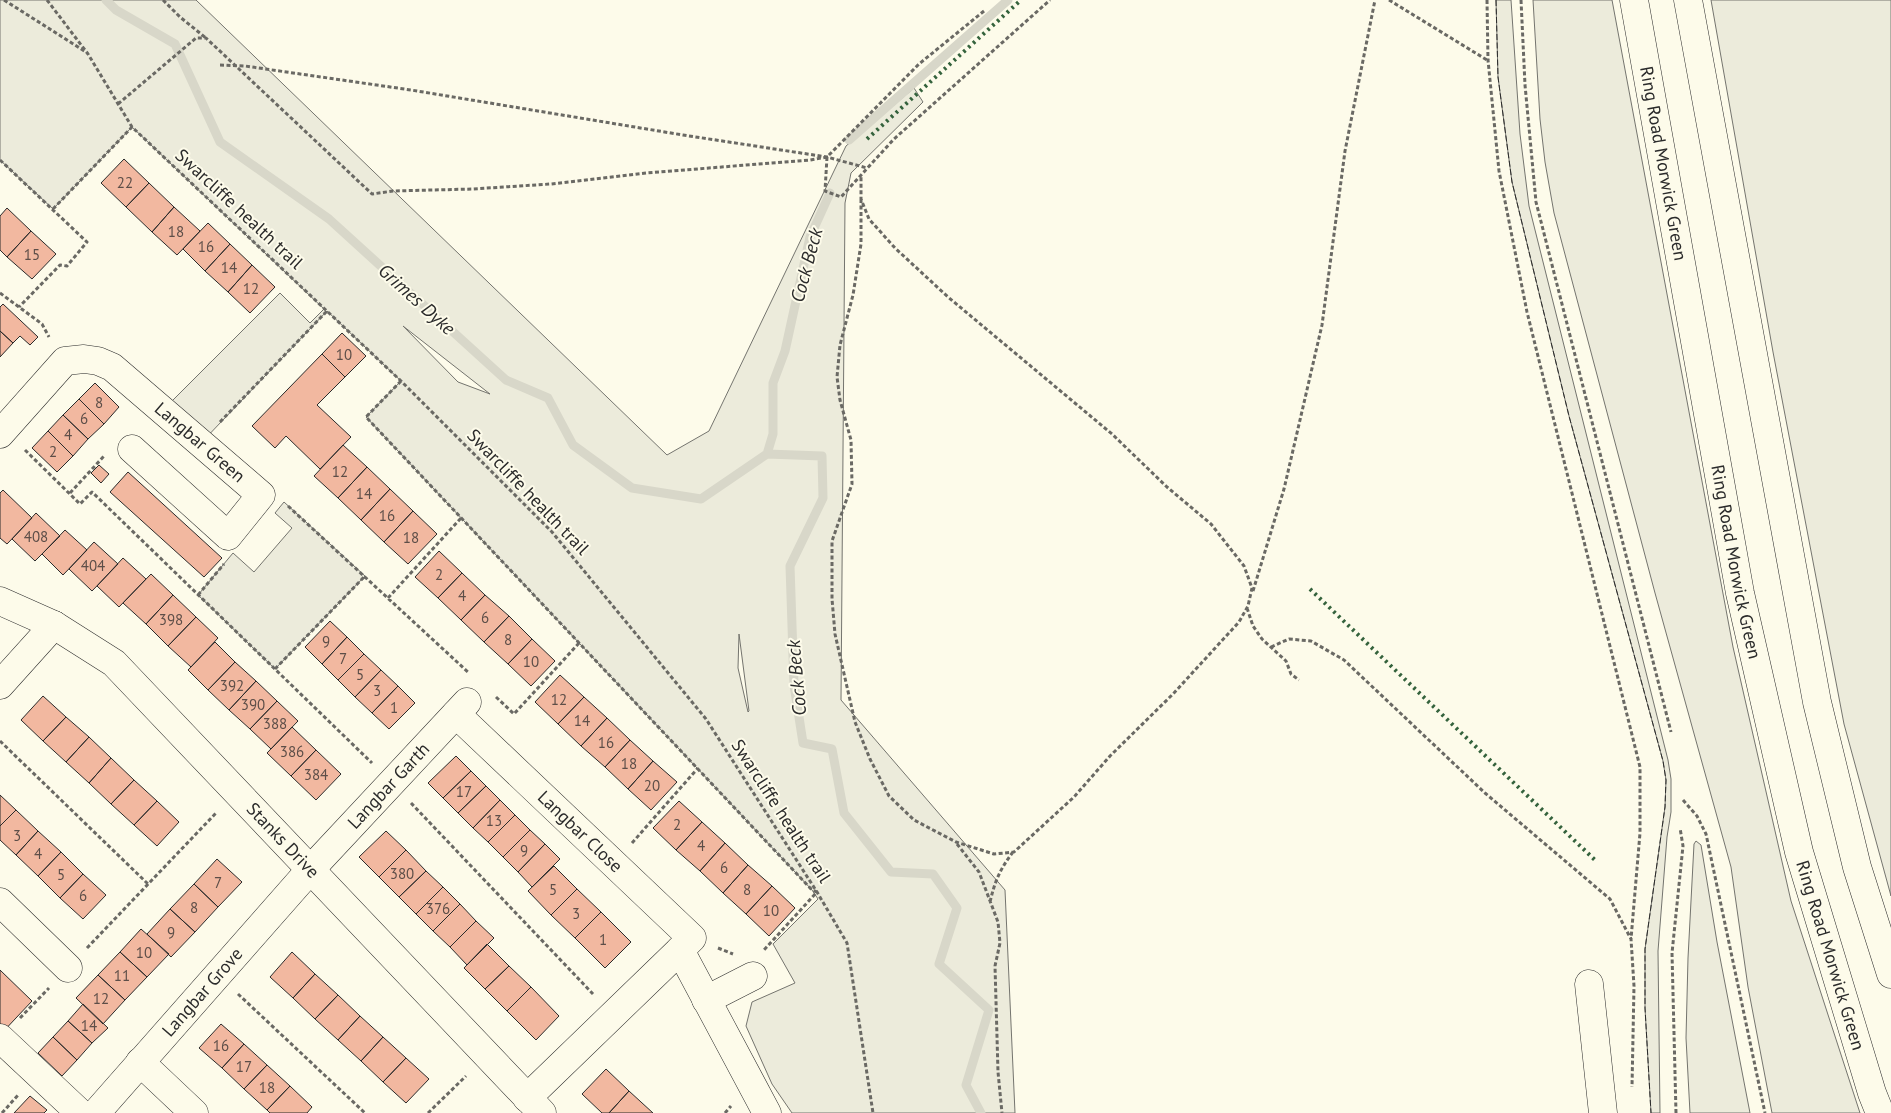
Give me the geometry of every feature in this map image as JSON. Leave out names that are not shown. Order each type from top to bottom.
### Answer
[{"type":"main road","name":"Ring Road Morwick Green","points":[[1634,0],[1742,602],[1799,852],[1880,1113]]},
{"type":"main road","points":[[1688,0],[1817,702],[1857,867],[1891,974]]},
{"type":"main road","name":"Langbar Green","points":[[65,362],[84,359],[98,361],[112,367],[157,408],[201,443],[261,496],[228,536],[132,449]]},
{"type":"main road","points":[[2,431],[65,362]]},
{"type":"main road","name":"Stanks Drive","points":[[0,601],[54,625],[114,663],[534,1106]]},
{"type":"main road","points":[[0,685],[54,625]]},
{"type":"main road","name":"Langbar Garth","points":[[310,870],[392,783],[466,698]]},
{"type":"main road","name":"Langbar Close","points":[[466,698],[686,944],[706,1000],[767,1113]]},
{"type":"main road","name":"Langbar Grove","points":[[96,1113],[310,870]]},
{"type":"main road","points":[[0,902],[68,968]]},
{"type":"main road","points":[[534,1106],[613,1014],[686,944]]},
{"type":"main road","points":[[706,1000],[758,964]]},
{"type":"main road","points":[[1589,984],[1603,1113]]},
{"type":"main road","points":[[0,1038],[80,1113]]},
{"type":"main road","points":[[140,1062],[194,1113]]},
{"type":"path","name":"Swarcliffe health trail","points":[[4,0],[88,54],[132,127],[401,381],[552,532],[706,719],[817,892],[847,943],[872,1113]]},
{"type":"path","points":[[47,0],[88,54]]},
{"type":"path","points":[[163,0],[372,194],[394,191],[473,189],[550,184],[646,173],[827,157],[919,64],[984,11]]},
{"type":"path","points":[[827,157],[825,191],[841,197],[894,139],[1050,0]]},
{"type":"path","points":[[990,902],[1000,868],[1014,852],[1074,796],[1110,756],[1173,694],[1239,622],[1248,607],[1284,489],[1322,325],[1345,151],[1375,0]]},
{"type":"path","points":[[1389,0],[1488,60]]},
{"type":"path","points":[[1488,0],[1488,60],[1500,171],[1527,312],[1640,767],[1640,833],[1631,939],[1634,986],[1632,1095]]},
{"type":"path","points":[[1521,0],[1525,85],[1536,202],[1671,732]]},
{"type":"path","points":[[118,104],[196,38],[206,38]]},
{"type":"path","points":[[220,65],[411,90],[683,136],[827,157],[867,168]]},
{"type":"path","points":[[53,209],[132,127]]},
{"type":"path","points":[[0,160],[87,242],[67,266],[60,265],[19,307]]},
{"type":"path","points":[[861,174],[861,244],[852,295],[840,345],[837,377],[840,400],[851,440],[852,484],[832,541],[832,599],[836,634],[855,722],[870,759],[889,796],[914,820],[956,842],[994,854],[1014,852]]},
{"type":"path","points":[[861,199],[869,220],[895,248],[948,297],[1112,434],[1167,487],[1211,524],[1244,566],[1252,588],[1248,607],[1253,626],[1262,640],[1286,661],[1291,674],[1300,680]]},
{"type":"path","points":[[0,293],[42,324],[65,362]]},
{"type":"path","points":[[201,443],[327,311]]},
{"type":"path","points":[[401,381],[366,416],[812,890],[817,892],[758,964]]},
{"type":"path","points":[[2,431],[80,504],[92,492],[392,783],[613,1014]]},
{"type":"path","points":[[70,494],[81,481]]},
{"type":"path","points":[[261,496],[276,503],[284,502],[388,598],[466,698]]},
{"type":"path","points":[[388,598],[461,518]]},
{"type":"path","points":[[275,669],[365,576]]},
{"type":"path","points":[[1271,647],[1289,639],[1311,641],[1344,660],[1485,793],[1610,899],[1631,939]]},
{"type":"path","points":[[495,696],[514,714],[580,642]]},
{"type":"path","points":[[0,741],[148,884]]},
{"type":"path","points":[[613,864],[698,768]]},
{"type":"path","points":[[0,1038],[235,792]]},
{"type":"path","points":[[1683,800],[1697,816],[1706,834],[1765,1113]]},
{"type":"path","points":[[1676,1113],[1672,953],[1683,846],[1680,828]]},
{"type":"path","points":[[956,842],[979,872],[998,922],[1000,944],[995,966],[998,1072],[1002,1113]]},
{"type":"path","points":[[686,944],[734,954]]},
{"type":"path","points":[[218,974],[365,1113]]},
{"type":"path","points":[[428,1113],[486,1056]]},
{"type":"shaded area","points":[[0,0],[196,0],[667,455],[709,431],[846,146],[914,88],[923,102],[851,173],[845,203],[841,700],[1005,890],[1015,1113],[792,1113],[772,1084],[746,1026],[752,1002],[795,983],[773,944],[818,899],[812,890],[366,417],[401,381],[327,311],[201,443],[162,411],[280,293],[310,323],[324,309],[132,127],[53,209],[0,160]],"holes":[[[403,326],[490,394],[458,382]],[[739,634],[749,711],[748,712],[738,668]]]},
{"type":"shaded area","points":[[1496,0],[1511,0],[1520,134],[1529,206],[1668,760],[1671,779],[1671,812],[1667,837],[1658,951],[1660,1113],[1651,1113],[1645,1008],[1645,949],[1665,807],[1666,780],[1663,761],[1569,416],[1512,182],[1498,77]]},
{"type":"shaded area","points":[[1533,0],[1612,0],[1733,647],[1791,901],[1860,1113],[1772,1113],[1748,987],[1731,867],[1655,593],[1554,213],[1540,119]]},
{"type":"shaded area","points":[[1711,0],[1891,0],[1891,896],[1844,724],[1773,352]]},
{"type":"shaded area","points":[[284,502],[365,576],[275,669],[198,595],[233,553],[254,572],[292,528],[275,513]]},
{"type":"shaded area","points":[[1696,841],[1701,845],[1717,942],[1750,1113],[1690,1113],[1686,1038],[1688,958],[1694,844]]},
{"type":"building","points":[[124,159],[149,183],[126,207],[101,183]]},
{"type":"building","points":[[149,183],[174,207],[152,232],[126,207]]},
{"type":"building","points":[[174,207],[200,231],[177,255],[152,232]]},
{"type":"building","points":[[7,208],[31,231],[7,257],[0,250],[0,216]]},
{"type":"building","points":[[208,223],[230,244],[205,271],[183,249]]},
{"type":"building","points":[[31,231],[56,254],[32,279],[7,257]]},
{"type":"building","points":[[230,244],[252,265],[228,292],[205,271]]},
{"type":"building","points":[[252,265],[275,287],[250,313],[228,292]]},
{"type":"building","points":[[3,304],[38,337],[30,345],[20,336],[13,343],[0,331],[0,307]]},
{"type":"building","points":[[0,331],[13,343],[0,357]]},
{"type":"building","points":[[342,333],[366,356],[345,377],[322,354]]},
{"type":"building","points":[[322,354],[345,377],[317,405],[351,437],[320,469],[286,436],[275,448],[252,426]]},
{"type":"building","points":[[95,383],[119,407],[104,424],[79,399]]},
{"type":"building","points":[[79,399],[104,424],[88,439],[63,415]]},
{"type":"building","points":[[63,415],[88,439],[73,456],[48,431]]},
{"type":"building","points":[[48,431],[73,456],[57,472],[32,448]]},
{"type":"building","points":[[343,445],[367,467],[338,498],[314,476]]},
{"type":"building","points":[[99,465],[109,474],[101,483],[91,473]]},
{"type":"building","points":[[367,467],[390,489],[361,520],[338,498]]},
{"type":"building","points":[[128,472],[222,558],[204,577],[110,492]]},
{"type":"building","points":[[390,489],[413,511],[384,542],[361,520]]},
{"type":"building","points":[[3,490],[32,518],[7,544],[0,538],[0,493]]},
{"type":"building","points":[[413,511],[437,534],[408,564],[384,542]]},
{"type":"building","points":[[36,513],[60,536],[35,561],[12,539]]},
{"type":"building","points":[[65,530],[87,550],[63,575],[42,554]]},
{"type":"building","points":[[94,542],[118,564],[92,591],[69,569]]},
{"type":"building","points":[[439,551],[462,573],[438,598],[415,577]]},
{"type":"building","points":[[123,558],[146,579],[119,607],[97,586]]},
{"type":"building","points":[[462,573],[485,595],[461,620],[438,598]]},
{"type":"building","points":[[151,574],[173,595],[146,624],[123,603]]},
{"type":"building","points":[[173,595],[196,617],[168,646],[146,624]]},
{"type":"building","points":[[485,595],[509,616],[484,642],[461,620]]},
{"type":"building","points":[[509,616],[532,639],[508,664],[484,642]]},
{"type":"building","points":[[196,617],[218,638],[191,667],[168,646]]},
{"type":"building","points":[[330,621],[347,637],[322,664],[305,647]]},
{"type":"building","points":[[347,637],[364,654],[338,680],[322,664]]},
{"type":"building","points":[[532,639],[555,661],[531,686],[508,664]]},
{"type":"building","points":[[215,642],[235,662],[208,690],[188,670]]},
{"type":"building","points":[[364,654],[381,670],[355,697],[338,680]]},
{"type":"building","points":[[235,662],[256,681],[229,710],[208,690]]},
{"type":"building","points":[[381,670],[398,686],[372,713],[355,697]]},
{"type":"building","points":[[560,675],[584,697],[558,724],[535,702]]},
{"type":"building","points":[[256,681],[277,701],[250,729],[229,710]]},
{"type":"building","points":[[398,686],[415,703],[389,729],[372,713]]},
{"type":"building","points":[[43,696],[66,717],[43,741],[21,720]]},
{"type":"building","points":[[584,697],[607,718],[581,746],[558,724]]},
{"type":"building","points":[[277,701],[298,721],[271,749],[250,729]]},
{"type":"building","points":[[66,717],[89,737],[66,762],[43,741]]},
{"type":"building","points":[[607,718],[630,740],[605,767],[581,746]]},
{"type":"building","points":[[292,727],[316,750],[291,776],[267,753]]},
{"type":"building","points":[[89,737],[111,758],[89,783],[66,762]]},
{"type":"building","points":[[630,740],[653,761],[628,789],[605,767]]},
{"type":"building","points":[[316,750],[341,774],[316,800],[291,776]]},
{"type":"building","points":[[456,756],[471,771],[443,798],[428,783]]},
{"type":"building","points":[[111,758],[134,780],[111,804],[89,783]]},
{"type":"building","points":[[653,761],[677,782],[651,810],[628,789]]},
{"type":"building","points":[[471,771],[486,786],[458,813],[443,798]]},
{"type":"building","points":[[134,780],[157,801],[134,825],[111,804]]},
{"type":"building","points":[[486,786],[500,800],[473,828],[458,813]]},
{"type":"building","points":[[0,795],[16,810],[0,826]]},
{"type":"building","points":[[500,800],[515,815],[488,842],[473,828]]},
{"type":"building","points":[[157,801],[179,822],[157,846],[134,825]]},
{"type":"building","points":[[679,801],[702,822],[676,850],[653,828]]},
{"type":"building","points":[[16,810],[38,831],[16,855],[0,840],[0,826]]},
{"type":"building","points":[[515,815],[530,830],[503,857],[488,842]]},
{"type":"building","points":[[702,822],[725,843],[700,871],[676,850]]},
{"type":"building","points":[[530,830],[545,844],[518,872],[503,857]]},
{"type":"building","points":[[38,831],[61,852],[38,876],[16,855]]},
{"type":"building","points":[[386,831],[406,850],[379,877],[359,857]]},
{"type":"building","points":[[725,843],[748,865],[723,893],[700,871]]},
{"type":"building","points":[[545,844],[560,859],[532,887],[518,872]]},
{"type":"building","points":[[406,850],[426,871],[399,897],[379,877]]},
{"type":"building","points":[[61,852],[83,874],[60,898],[38,876]]},
{"type":"building","points":[[217,859],[242,882],[218,907],[194,884]]},
{"type":"building","points":[[748,865],[772,886],[746,914],[723,893]]},
{"type":"building","points":[[554,866],[577,889],[551,915],[528,891]]},
{"type":"building","points":[[426,871],[443,887],[416,914],[399,897]]},
{"type":"building","points":[[83,874],[106,895],[83,919],[60,898]]},
{"type":"building","points":[[194,884],[218,907],[195,932],[170,909]]},
{"type":"building","points":[[772,886],[795,908],[769,936],[746,914]]},
{"type":"building","points":[[443,887],[460,904],[433,931],[416,914]]},
{"type":"building","points":[[577,889],[601,912],[575,938],[551,915]]},
{"type":"building","points":[[460,904],[476,921],[450,947],[433,931]]},
{"type":"building","points":[[170,909],[195,932],[171,957],[147,934]]},
{"type":"building","points":[[601,912],[631,942],[605,968],[575,938]]},
{"type":"building","points":[[476,921],[494,938],[467,965],[450,947]]},
{"type":"building","points":[[141,929],[169,954],[147,977],[120,952]]},
{"type":"building","points":[[487,944],[509,966],[485,989],[464,968]]},
{"type":"building","points":[[120,952],[147,977],[125,1000],[98,975]]},
{"type":"building","points":[[292,952],[315,974],[293,998],[270,977]]},
{"type":"building","points":[[509,966],[531,987],[507,1011],[485,989]]},
{"type":"building","points":[[0,970],[32,1001],[0,1035]]},
{"type":"building","points":[[315,974],[338,995],[315,1019],[293,998]]},
{"type":"building","points":[[98,975],[125,1000],[103,1024],[76,998]]},
{"type":"building","points":[[531,987],[559,1016],[536,1040],[507,1011]]},
{"type":"building","points":[[338,995],[360,1016],[338,1040],[315,1019]]},
{"type":"building","points":[[83,1004],[108,1028],[92,1043],[68,1021]]},
{"type":"building","points":[[360,1016],[383,1037],[361,1061],[338,1040]]},
{"type":"building","points":[[68,1021],[92,1043],[77,1060],[53,1037]]},
{"type":"building","points":[[221,1024],[244,1044],[222,1068],[199,1048]]},
{"type":"building","points":[[53,1037],[77,1060],[62,1076],[38,1053]]},
{"type":"building","points":[[383,1037],[406,1058],[383,1082],[361,1061]]},
{"type":"building","points":[[244,1044],[267,1065],[244,1089],[222,1068]]},
{"type":"building","points":[[406,1058],[429,1079],[406,1103],[383,1082]]},
{"type":"building","points":[[267,1065],[290,1086],[267,1110],[244,1089]]},
{"type":"building","points":[[606,1069],[629,1091],[609,1113],[602,1113],[582,1094]]},
{"type":"building","points":[[290,1086],[312,1107],[307,1113],[270,1113],[267,1110]]},
{"type":"building","points":[[629,1091],[653,1113],[609,1113]]},
{"type":"building","points":[[30,1096],[47,1110],[44,1113],[14,1113]]},
{"type":"waterway","name":"Grimes Dyke","points":[[106,0],[116,10],[175,44],[220,142],[329,219],[506,380],[548,398],[573,445],[632,488],[701,499],[767,454]]},
{"type":"waterway","points":[[849,140],[1008,0]]},
{"type":"waterway","name":"Cock Beck","points":[[767,454],[773,434],[773,383],[785,351],[810,237],[830,193]]},
{"type":"waterway","name":"Cock Beck","points":[[767,454],[822,456],[823,498],[790,566],[794,685],[803,743],[832,749],[844,813],[891,872],[933,874],[957,908],[939,964],[989,1010],[966,1085],[981,1113]]},
{"type":"hedge","points":[[867,139],[1021,0]]},
{"type":"hedge","points":[[1310,589],[1596,861]]},
{"type":"fence","points":[[1496,0],[1498,77],[1512,182],[1569,416],[1663,761],[1666,780],[1665,807],[1645,949],[1645,1008],[1651,1113]]}]
